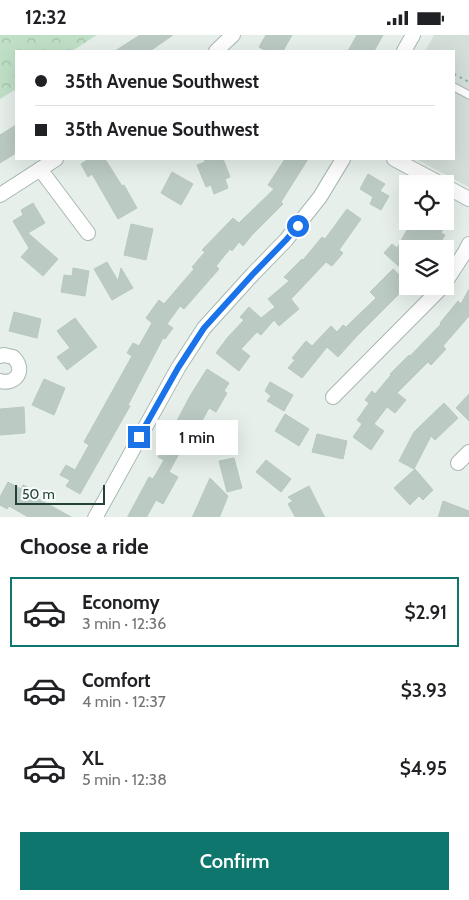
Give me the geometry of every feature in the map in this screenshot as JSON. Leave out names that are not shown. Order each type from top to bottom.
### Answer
[{"type":"street","points":[[217,50],[233,35]]},
{"type":"street","points":[[405,50],[413,35]]},
{"type":"street","points":[[0,195],[54,160]]},
{"type":"street","points":[[95,517],[178,368],[204,328],[286,240],[320,197],[342,160]]},
{"type":"street","points":[[396,160],[424,175]]},
{"type":"street","points":[[40,169],[88,233]]},
{"type":"street","points":[[454,191],[469,199]]},
{"type":"street","points":[[454,270],[469,244]]},
{"type":"street","points":[[332,397],[434,295]]},
{"type":"street","points":[[0,356],[13,357],[19,365],[19,369],[18,374],[12,381],[0,381]]},
{"type":"street","points":[[458,463],[469,452]]},
{"type":"lane","points":[[455,88],[469,95]]},
{"type":"path","points":[[455,75],[469,83]]},
{"type":"shaded area","points":[[434,35],[469,35],[469,187],[454,179],[454,175],[446,175],[418,160],[455,160],[455,50],[426,50]]},
{"type":"green space","points":[[0,35],[97,35],[74,50],[15,50],[15,90],[0,99]]},
{"type":"building","points":[[140,35],[173,35],[151,50],[117,50]]},
{"type":"building","points":[[266,35],[292,35],[284,50],[264,50],[259,47]]},
{"type":"building","points":[[357,35],[383,35],[375,50],[349,50]]},
{"type":"building","points":[[15,126],[15,154],[0,163],[0,135]]},
{"type":"building","points":[[87,160],[106,160],[122,186],[124,185],[137,208],[118,219],[92,174],[88,177],[81,164]]},
{"type":"building","points":[[204,160],[223,160],[230,177],[225,179],[228,188],[214,194],[211,185],[206,187],[197,165],[205,162]]},
{"type":"building","points":[[284,160],[307,160],[281,202],[283,204],[243,246],[239,242],[232,251],[230,249],[216,266],[219,269],[184,309],[180,306],[167,324],[173,328],[165,339],[163,338],[128,405],[130,406],[80,494],[66,486],[70,480],[60,475],[66,465],[75,470],[89,445],[84,442],[132,356],[127,353],[133,343],[139,346],[152,323],[146,318],[159,300],[164,304],[194,269],[192,267],[205,252],[202,250],[233,218],[239,223],[274,189],[268,185]]},
{"type":"building","points":[[172,172],[193,184],[181,205],[161,193]]},
{"type":"building","points":[[368,174],[385,184],[380,191],[389,196],[381,210],[370,204],[373,197],[360,189]]},
{"type":"building","points":[[33,203],[45,223],[28,233],[58,259],[43,276],[21,257],[29,248],[13,221],[23,215],[21,210]]},
{"type":"building","points":[[347,209],[361,219],[339,250],[343,253],[332,266],[326,262],[291,299],[299,309],[279,326],[274,320],[261,335],[257,332],[241,349],[250,356],[239,371],[216,353],[244,320],[240,317],[249,307],[261,318],[275,307],[268,299],[289,281],[284,277],[303,260],[322,237],[325,239]]},
{"type":"building","points":[[131,224],[153,229],[146,260],[124,255]]},
{"type":"building","points":[[407,230],[442,230],[441,233],[445,235],[442,240],[401,240]]},
{"type":"building","points":[[392,244],[397,248],[399,244],[399,266],[384,253]]},
{"type":"building","points":[[107,262],[118,281],[121,268],[133,288],[112,300],[94,269]]},
{"type":"building","points":[[73,268],[89,271],[85,296],[61,292],[64,275],[72,276]]},
{"type":"building","points":[[393,269],[399,275],[399,294],[338,357],[327,347],[302,378],[288,368],[295,360],[292,358],[306,341],[312,346],[331,326],[337,332],[343,325],[346,327],[376,298],[370,292]]},
{"type":"building","points":[[469,289],[469,316],[443,346],[446,349],[431,365],[428,362],[397,393],[406,400],[395,413],[387,407],[374,424],[384,431],[371,450],[353,437],[362,424],[357,420],[369,403],[365,400],[372,391],[375,394],[390,374],[441,324],[458,301],[461,304]]},
{"type":"building","points":[[14,312],[41,319],[37,338],[9,331]]},
{"type":"building","points":[[75,318],[97,347],[67,370],[57,357],[70,348],[57,331]]},
{"type":"building","points":[[207,369],[229,383],[224,391],[227,393],[216,412],[209,408],[192,439],[188,437],[169,472],[178,477],[163,504],[156,500],[147,517],[128,517],[149,477],[153,479],[164,460],[158,457],[190,396]]},
{"type":"building","points":[[44,379],[65,388],[54,415],[32,405]]},
{"type":"building","points":[[270,382],[293,395],[284,411],[267,401],[271,396],[265,391]]},
{"type":"building","points":[[469,394],[469,421],[456,408]]},
{"type":"building","points":[[444,403],[458,418],[435,440],[431,436],[414,469],[399,461],[414,432]]},
{"type":"building","points":[[24,407],[25,433],[0,435],[0,409]]},
{"type":"building","points":[[285,414],[309,429],[299,446],[275,431]]},
{"type":"building","points":[[317,434],[347,441],[343,459],[312,452]]},
{"type":"building","points":[[234,458],[242,488],[227,492],[219,461]]},
{"type":"building","points":[[266,460],[291,479],[281,492],[256,472]]},
{"type":"building","points":[[415,469],[433,490],[423,500],[419,496],[410,505],[394,488]]},
{"type":"building","points":[[210,478],[228,496],[219,517],[192,517]]},
{"type":"building","points":[[8,482],[21,489],[23,485],[37,492],[35,497],[71,517],[28,517],[9,506],[7,509],[0,505],[0,497]]},
{"type":"building","points":[[309,486],[324,517],[295,517],[288,504],[293,501],[288,497]]},
{"type":"building","points":[[443,501],[469,511],[469,517],[438,517]]},
{"type":"route","points":[[139,437],[178,368],[204,328],[298,226]]}]
